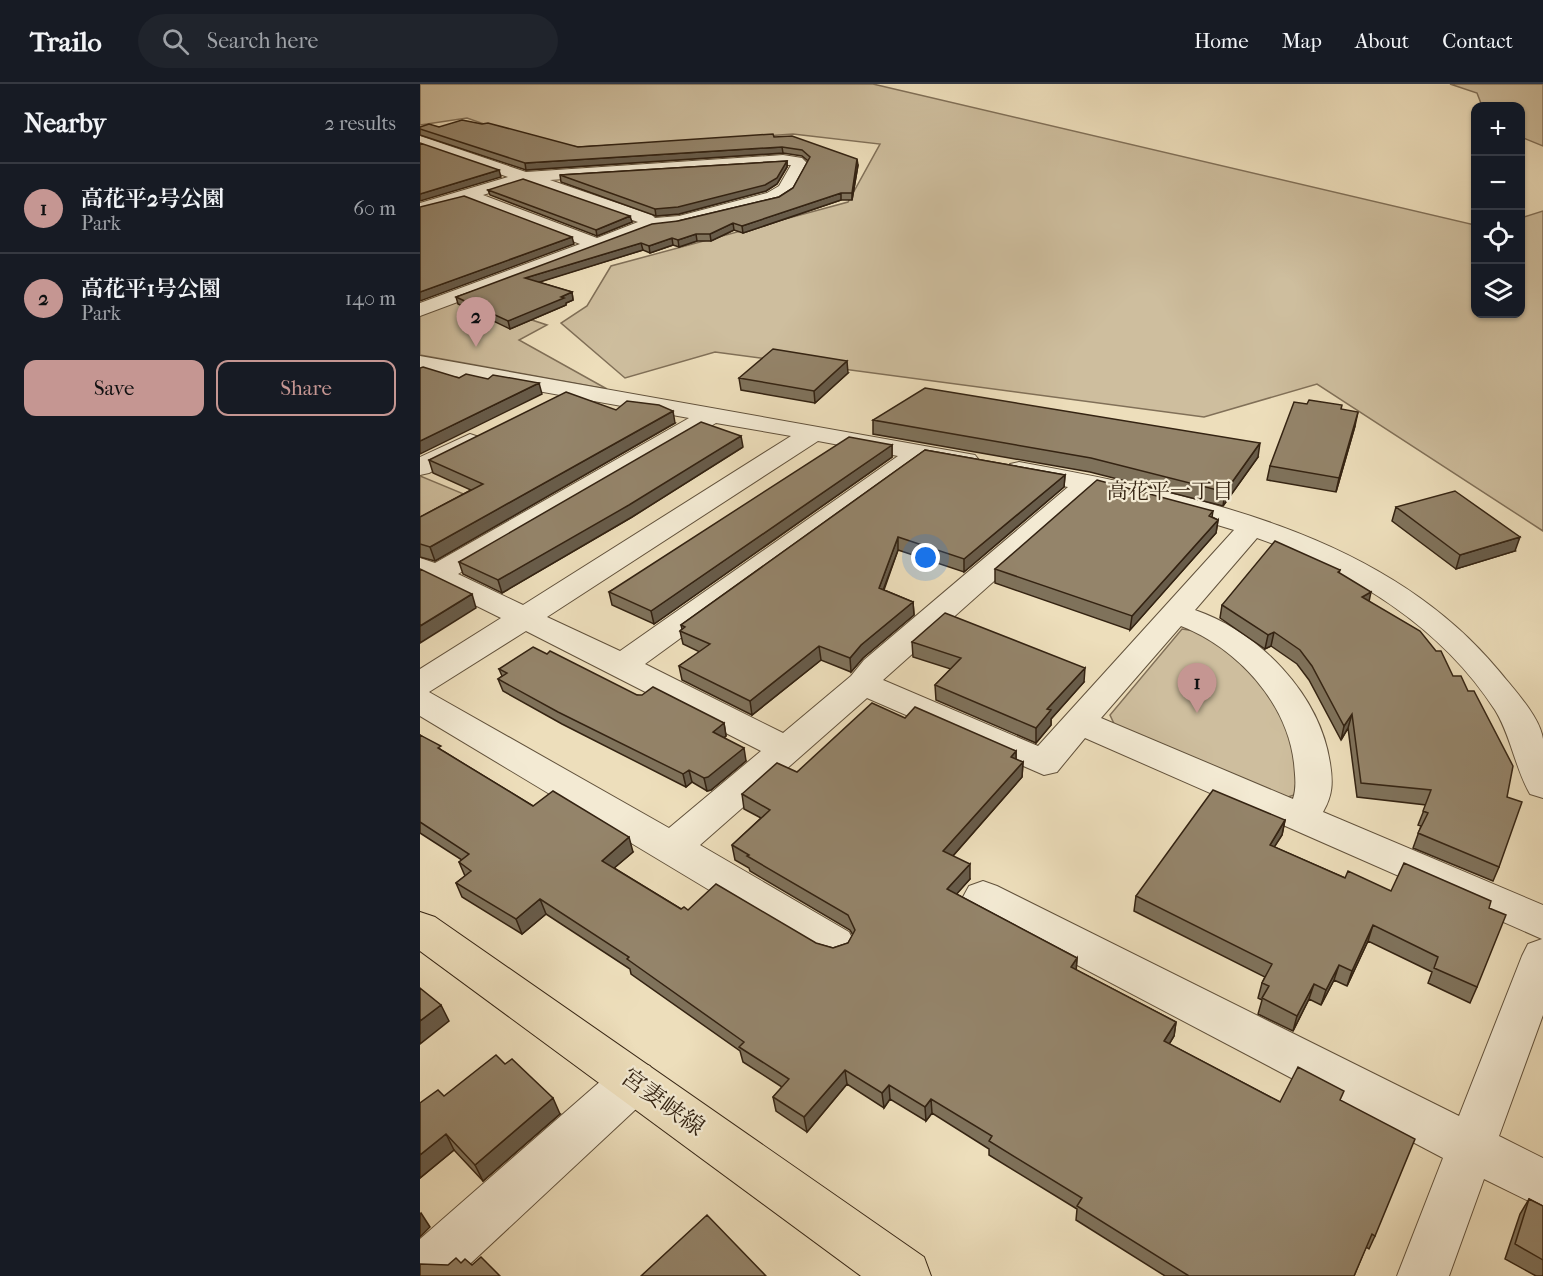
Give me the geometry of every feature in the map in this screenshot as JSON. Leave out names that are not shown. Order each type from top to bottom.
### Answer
[{"type":"main road","name":"宮妻峡線","points":[[420,929],[905,1276]]},
{"type":"street","points":[[420,141],[646,219],[650,224]]},
{"type":"street","points":[[783,160],[797,145]]},
{"type":"street","points":[[420,207],[524,177],[783,160],[796,161],[800,164],[783,192],[679,221],[650,224],[594,243],[420,310]]},
{"type":"street","points":[[466,194],[594,243]]},
{"type":"street","points":[[420,286],[443,301]]},
{"type":"street","points":[[425,367],[1090,482],[1130,491],[1282,536],[1380,584],[1412,605],[1457,643],[1490,679],[1508,703],[1532,724],[1543,786]]},
{"type":"street","points":[[541,406],[571,391]]},
{"type":"street","points":[[428,571],[712,415]]},
{"type":"street","points":[[420,467],[490,432]]},
{"type":"street","points":[[420,684],[812,434]]},
{"type":"street","points":[[622,665],[920,452]]},
{"type":"street","points":[[672,847],[863,684],[876,668],[1090,482]]},
{"type":"street","points":[[863,684],[1044,763],[1252,527]]},
{"type":"street","points":[[428,571],[622,665],[786,749]]},
{"type":"street","points":[[1175,613],[1206,625],[1226,638],[1275,681],[1293,706],[1304,729],[1313,762],[1313,797],[1300,818]]},
{"type":"street","points":[[420,701],[834,944]]},
{"type":"street","points":[[1079,722],[1543,923]]},
{"type":"street","points":[[983,897],[1543,1185]]},
{"type":"street","points":[[1423,1276],[1543,956]]},
{"type":"street","points":[[420,1274],[634,1081]]},
{"type":"shaded area","points":[[420,84],[873,84],[1471,224],[1471,318],[1525,318],[1525,217],[1543,211],[1543,531],[1317,384],[1204,417],[715,352],[625,378],[561,323],[587,306],[611,266],[848,202],[880,144],[793,134],[561,151],[467,118],[420,125]]},
{"type":"shaded area","points":[[1450,84],[1543,84],[1543,146],[1525,139],[1525,102],[1480,102],[1477,93]]},
{"type":"shaded area","points":[[465,298],[547,325],[519,340],[607,389],[420,355],[420,315]]},
{"type":"shaded area","points":[[420,476],[471,497],[420,526]]},
{"type":"shaded area","points":[[1182,629],[1203,632],[1255,676],[1293,733],[1297,794],[1282,799],[1116,728],[1110,715]]},
{"type":"building","points":[[462,120],[488,123],[578,147],[773,134],[774,137],[792,136],[857,159],[852,193],[841,193],[742,226],[733,223],[710,234],[696,234],[678,240],[672,238],[649,246],[641,243],[525,278],[572,292],[561,297],[564,298],[508,321],[456,297],[652,224],[678,221],[779,197],[793,188],[810,157],[802,150],[782,147],[525,163],[420,129],[429,124],[439,127]]},
{"type":"building","points":[[420,143],[499,170],[420,194]]},
{"type":"building","points":[[787,161],[777,178],[765,185],[678,207],[655,209],[560,175]]},
{"type":"building","points":[[523,179],[630,216],[596,230],[488,190]]},
{"type":"building","points":[[464,196],[572,237],[420,292],[420,207]]},
{"type":"building","points":[[773,349],[847,361],[814,391],[739,378]]},
{"type":"building","points":[[420,368],[459,378],[466,374],[488,379],[493,375],[539,383],[420,441]]},
{"type":"building","points":[[925,388],[1260,443],[1225,492],[1091,458],[873,420]]},
{"type":"building","points":[[566,392],[616,410],[627,401],[659,405],[673,411],[430,547],[420,544],[420,517],[483,484],[429,460]]},
{"type":"building","points":[[1309,400],[1342,405],[1341,409],[1358,412],[1339,478],[1270,466],[1294,402],[1307,404]]},
{"type":"building","points":[[701,422],[741,436],[629,505],[498,580],[459,562]]},
{"type":"building","points":[[849,437],[892,445],[651,611],[609,592]]},
{"type":"building","points":[[925,450],[1065,475],[964,559],[898,537],[879,588],[913,602],[861,645],[850,658],[819,646],[750,701],[679,666],[710,644],[680,631],[685,627],[681,625]]},
{"type":"building","points":[[1097,480],[1213,511],[1209,516],[1218,520],[1132,616],[995,569]]},
{"type":"building","points":[[1455,491],[1520,537],[1460,555],[1396,507]]},
{"type":"building","points":[[1275,541],[1340,570],[1338,572],[1371,592],[1362,597],[1420,631],[1436,651],[1441,651],[1453,676],[1461,676],[1468,691],[1474,691],[1513,766],[1507,797],[1522,802],[1499,867],[1418,833],[1428,813],[1423,811],[1431,790],[1361,783],[1352,714],[1344,726],[1312,666],[1300,650],[1274,632],[1268,635],[1222,605]]},
{"type":"building","points":[[420,569],[472,594],[420,626]]},
{"type":"building","points":[[945,613],[1085,668],[1047,709],[1051,710],[1036,728],[935,685],[961,658],[912,642]]},
{"type":"building","points":[[533,647],[547,654],[550,651],[637,695],[642,695],[653,687],[724,723],[713,732],[744,748],[708,777],[704,778],[689,770],[683,774],[558,712],[498,679],[507,673],[499,669]]},
{"type":"building","points":[[872,703],[905,718],[915,707],[1016,751],[1011,757],[1023,762],[943,851],[970,864],[947,889],[1077,958],[1071,967],[1176,1022],[1164,1041],[1280,1102],[1298,1067],[1344,1091],[1340,1100],[1415,1139],[1375,1236],[1372,1234],[1354,1276],[1189,1276],[1077,1206],[1082,1198],[989,1141],[992,1136],[931,1099],[925,1107],[889,1085],[882,1093],[845,1070],[804,1117],[773,1097],[789,1079],[739,1047],[744,1042],[627,959],[629,957],[540,899],[516,919],[456,883],[471,871],[459,862],[469,854],[420,822],[420,735],[441,746],[438,748],[533,806],[553,791],[629,837],[602,861],[681,909],[684,907],[688,910],[716,884],[816,943],[833,948],[848,943],[855,930],[848,915],[732,845],[770,810],[742,794],[777,763],[797,772]]},
{"type":"building","points":[[1213,790],[1285,820],[1270,845],[1345,878],[1348,871],[1391,891],[1404,863],[1491,901],[1489,908],[1506,915],[1477,987],[1434,968],[1438,957],[1373,925],[1352,971],[1339,965],[1326,990],[1314,984],[1297,1016],[1262,998],[1269,986],[1262,983],[1272,964],[1136,896]]},
{"type":"building","points":[[420,988],[441,1005],[420,1021]]},
{"type":"building","points":[[496,1055],[505,1064],[512,1059],[553,1098],[475,1165],[446,1134],[420,1155],[420,1103],[438,1090],[444,1096]]},
{"type":"building","points":[[1529,1199],[1543,1206],[1543,1260],[1515,1244]]},
{"type":"building","points":[[707,1215],[766,1276],[641,1276]]},
{"type":"building","points":[[481,1257],[500,1276],[420,1276],[420,1264],[448,1265],[456,1258],[461,1263],[465,1259],[472,1265]]},
{"type":"place","name":"高花平1号公園","points":[[476,347]]},
{"type":"place","name":"高花平2号公園","points":[[1197,713]]},
{"type":"district","name":"高花平一丁目","points":[[1170,491]]}]
